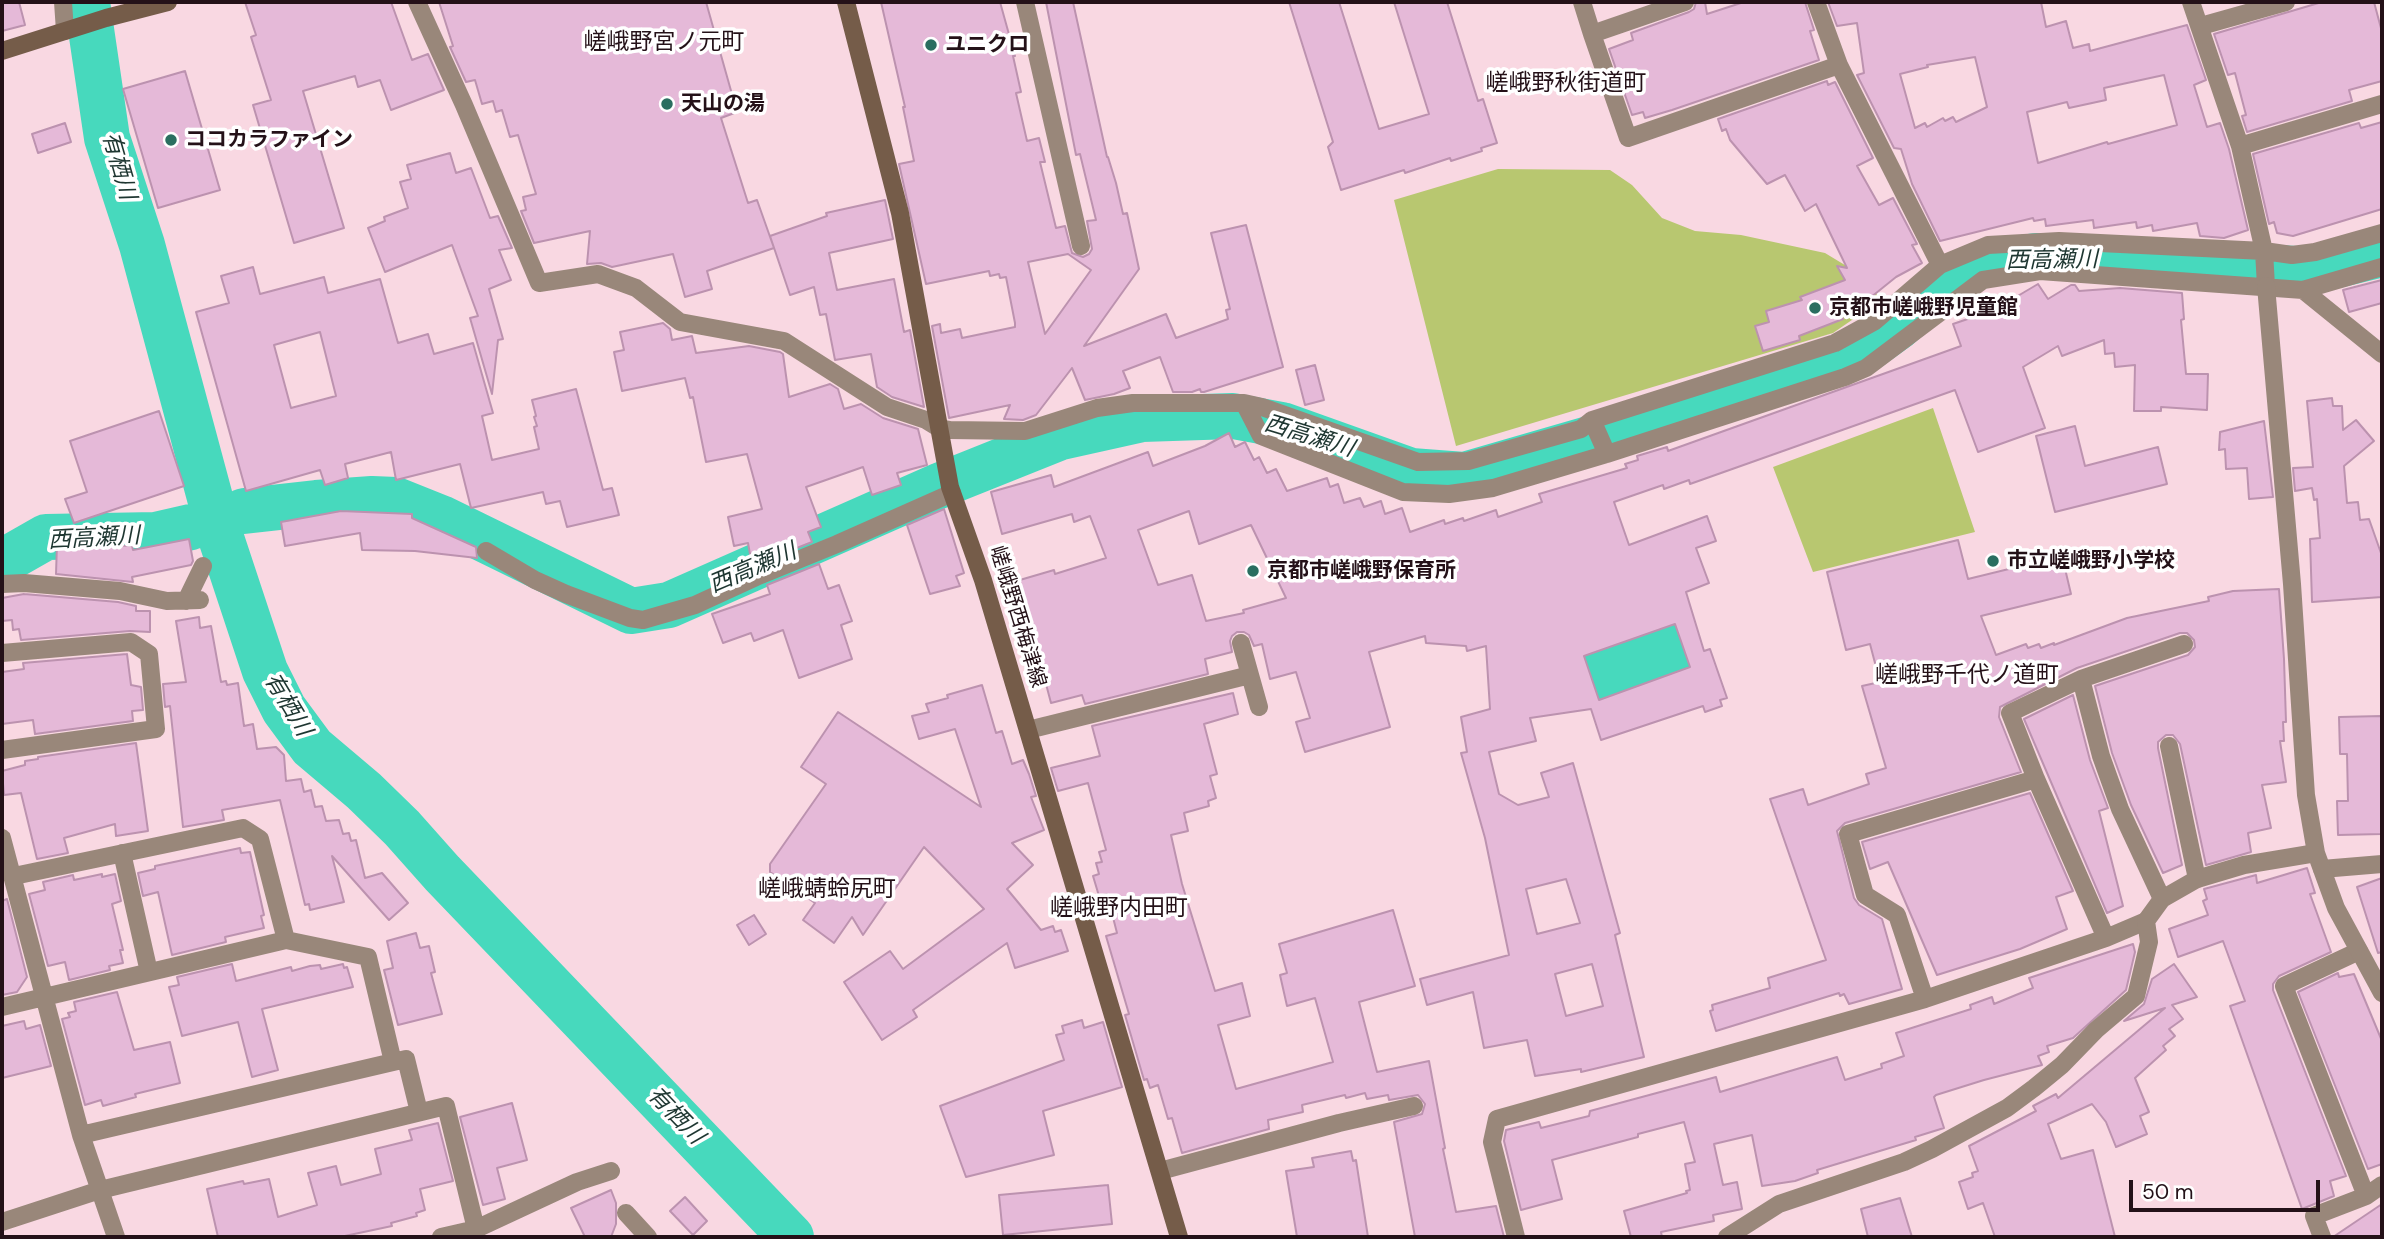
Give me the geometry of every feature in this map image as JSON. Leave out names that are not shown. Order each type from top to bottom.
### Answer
[{"type":"main road","points":[[2,51],[168,2]]},
{"type":"main road","name":"嵯峨野西梅津線","points":[[846,2],[900,213],[950,485],[983,580],[1179,1237]]},
{"type":"street","points":[[63,2],[68,30]]},
{"type":"street","points":[[417,2],[539,283],[598,274],[636,288],[680,322],[784,341],[887,407],[926,420],[939,428],[1025,431],[1097,408],[1133,403],[1244,403],[1418,462],[1468,461],[1581,429],[1592,420],[1835,343],[1875,321],[1940,265],[1988,245],[2059,241],[2264,251],[2292,256],[2382,233]]},
{"type":"street","points":[[1025,2],[1081,246]]},
{"type":"street","points":[[1582,2],[1628,138],[1839,65]]},
{"type":"street","points":[[1591,34],[1685,2]]},
{"type":"street","points":[[1816,2],[1839,65],[1940,265]]},
{"type":"street","points":[[2191,2],[2240,146],[2264,251],[2292,584],[2306,796],[2319,861],[2336,908],[2382,993]]},
{"type":"street","points":[[2201,26],[2286,2]]},
{"type":"street","points":[[2240,146],[2382,104]]},
{"type":"street","points":[[2053,272],[2059,241]]},
{"type":"street","points":[[1244,403],[1261,436],[1403,492],[1449,494],[1493,488],[1608,454],[1845,377],[1866,368],[1983,280],[2040,271],[2303,290],[2382,267]]},
{"type":"street","points":[[2303,290],[2382,354]]},
{"type":"street","points":[[1875,321],[1891,348]]},
{"type":"street","points":[[1592,420],[1608,454]]},
{"type":"street","points":[[486,551],[535,580],[566,594],[603,609],[643,620],[695,605],[837,544],[950,485]]},
{"type":"street","points":[[2,584],[79,587],[120,591],[167,601],[193,601],[203,566]]},
{"type":"street","points":[[2,653],[131,642],[149,654],[156,729],[2,750]]},
{"type":"street","points":[[1241,643],[1259,707]]},
{"type":"street","points":[[2106,938],[2010,713],[2081,679],[2183,644]]},
{"type":"street","points":[[1028,730],[1250,675]]},
{"type":"street","points":[[2081,679],[2101,757],[2120,809],[2162,899]]},
{"type":"street","points":[[2169,746],[2197,879]]},
{"type":"street","points":[[1925,999],[1897,915],[1865,895],[1848,834],[2036,779]]},
{"type":"street","points":[[14,876],[243,828],[260,839],[286,940]]},
{"type":"street","points":[[2,838],[81,1135],[116,1237]]},
{"type":"street","points":[[122,853],[149,972]]},
{"type":"street","points":[[1516,1237],[1492,1142],[1497,1119],[1925,999],[2106,938],[2146,921],[2162,899],[2197,879],[2244,865],[2319,861],[2382,864]]},
{"type":"street","points":[[1727,1237],[1779,1204],[1904,1162],[1932,1149],[2007,1108],[2034,1088],[2062,1065],[2095,1030],[2136,996],[2149,942],[2146,921]]},
{"type":"street","points":[[2,1007],[286,940],[368,957],[393,1062]]},
{"type":"street","points":[[2359,951],[2284,986],[2367,1196]]},
{"type":"street","points":[[81,1135],[406,1059],[419,1112]]},
{"type":"street","points":[[1160,1171],[1339,1123],[1414,1106]]},
{"type":"street","points":[[2,1222],[100,1190],[446,1107],[469,1232]]},
{"type":"street","points":[[441,1237],[469,1232],[577,1182],[611,1171]]},
{"type":"street","points":[[2322,1237],[2314,1216],[2367,1196],[2382,1185]]},
{"type":"street","points":[[626,1213],[648,1237]]},
{"type":"shaded area","points":[[1498,169],[1610,170],[1632,185],[1662,218],[1695,231],[1741,235],[1825,253],[1863,276],[1881,300],[1833,333],[1456,446],[1394,200]]},
{"type":"shaded area","points":[[1933,408],[1975,532],[1813,572],[1773,467]]},
{"type":"shaded area","points":[[1675,624],[1690,667],[1599,700],[1584,656]]},
{"type":"building","points":[[2,2],[19,2],[25,25],[2,31]]},
{"type":"building","points":[[245,2],[391,2],[412,60],[428,54],[444,90],[391,110],[380,80],[358,87],[355,76],[303,91],[344,228],[294,243],[253,105],[271,100],[251,37],[256,35]]},
{"type":"building","points":[[439,2],[706,2],[737,112],[721,118],[748,203],[757,200],[774,248],[707,271],[712,289],[685,297],[673,254],[612,267],[601,263],[587,264],[590,231],[534,243],[521,211],[526,210],[523,197],[536,194],[518,135],[510,137],[502,110],[496,112],[493,101],[482,104],[475,80],[466,82],[450,47],[453,46]]},
{"type":"building","points":[[881,2],[1000,2],[1015,56],[1021,92],[1016,93],[1027,141],[1039,138],[1045,162],[1040,162],[1056,228],[1065,226],[1072,253],[1083,257],[1089,254],[1092,249],[1087,221],[1096,220],[1080,154],[1076,155],[1046,2],[1073,2],[1107,157],[1123,214],[1127,213],[1139,269],[1084,346],[1166,314],[1176,338],[1228,319],[1226,310],[1230,309],[1211,233],[1246,225],[1283,367],[1204,392],[1200,389],[1173,392],[1160,357],[1123,371],[1130,388],[1085,400],[1072,368],[1036,415],[1023,420],[1004,419],[1010,405],[949,418],[932,326],[940,324],[941,333],[960,329],[962,338],[1015,327],[1015,323],[1006,277],[1000,278],[999,274],[990,276],[989,271],[926,284],[899,164],[914,161],[905,107]],"holes":[[[1068,254],[1091,270],[1045,334],[1028,262]]]},
{"type":"building","points":[[1289,2],[1339,2],[1379,129],[1429,114],[1394,2],[1447,2],[1478,101],[1483,99],[1497,143],[1451,161],[1450,158],[1405,173],[1404,170],[1341,190],[1328,147],[1333,142]]},
{"type":"building","points":[[1696,2],[1705,2],[1707,14],[1744,2],[1805,2],[1814,30],[1810,31],[1819,60],[1645,118],[1643,112],[1632,115],[1609,49],[1633,40],[1631,33],[1689,12],[1694,9]]},
{"type":"building","points":[[1828,2],[2041,2],[2046,27],[2066,21],[2073,48],[2089,44],[2090,51],[2187,25],[2206,80],[2194,85],[2207,127],[2220,123],[2229,149],[2248,230],[2224,238],[2200,236],[2197,223],[2153,231],[2152,225],[2137,228],[2136,222],[2094,228],[2093,220],[2046,226],[2045,219],[2034,221],[2033,218],[1940,241],[1912,184],[1901,149],[1894,148],[1857,75],[1864,73],[1857,23],[1837,26]],"holes":[[[1975,57],[1987,107],[1956,122],[1953,117],[1945,121],[1943,118],[1927,127],[1925,123],[1915,128],[1900,74],[1928,67],[1927,65]],[[2164,75],[2177,125],[2038,163],[2027,112],[2067,102],[2069,108],[2106,100],[2104,88]]]},
{"type":"building","points":[[2322,2],[2374,2],[2382,32],[2382,81],[2349,90],[2352,101],[2247,132],[2242,116],[2246,115],[2235,73],[2228,75],[2214,34]]},
{"type":"building","name":"ココカラファイン","points":[[185,71],[220,190],[158,208],[123,89]]},
{"type":"building","points":[[1827,81],[1828,85],[1835,82],[1873,158],[1857,166],[1879,205],[1893,198],[1917,244],[1912,245],[1922,263],[1896,277],[1865,302],[1866,306],[1841,315],[1843,319],[1799,336],[1800,340],[1763,351],[1755,326],[1769,322],[1766,311],[1802,300],[1800,297],[1845,280],[1837,266],[1847,268],[1816,204],[1805,211],[1785,175],[1767,184],[1730,140],[1726,129],[1722,131],[1718,119]]},
{"type":"building","points":[[2382,122],[2382,209],[2293,236],[2277,233],[2274,222],[2269,224],[2253,154],[2359,123],[2361,128]]},
{"type":"building","points":[[65,123],[71,142],[38,153],[32,134]]},
{"type":"building","points":[[450,153],[456,173],[471,168],[490,218],[498,216],[512,248],[499,250],[511,280],[489,289],[503,339],[498,340],[492,394],[470,318],[478,316],[452,245],[385,272],[368,228],[385,221],[384,217],[408,208],[400,182],[411,179],[407,165]]},
{"type":"building","points":[[885,200],[893,239],[829,253],[837,290],[894,279],[904,332],[910,330],[924,407],[892,397],[877,387],[871,354],[835,360],[826,314],[820,315],[814,287],[790,295],[770,236],[827,216],[826,213]]},
{"type":"building","points":[[253,267],[260,294],[324,277],[328,293],[380,279],[398,343],[428,334],[434,354],[473,343],[493,413],[482,416],[492,460],[539,449],[532,400],[576,389],[603,490],[612,488],[619,515],[567,527],[560,501],[546,504],[543,492],[471,508],[460,464],[396,480],[391,452],[345,464],[348,478],[325,485],[320,470],[246,491],[196,312],[229,303],[221,276]],"holes":[[[320,332],[336,396],[291,408],[274,345]]]},
{"type":"building","points":[[2382,280],[2382,303],[2349,312],[2343,290]]},
{"type":"building","points":[[2038,284],[2048,299],[2071,285],[2075,285],[2079,291],[2120,288],[2182,293],[2184,319],[2181,320],[2186,374],[2208,374],[2207,410],[2161,407],[2161,411],[2134,411],[2135,365],[2115,367],[2114,353],[2105,354],[2104,340],[2062,356],[2058,346],[2023,367],[2045,428],[1978,452],[1955,390],[1690,484],[1689,480],[1664,489],[1663,485],[1614,502],[1629,545],[1707,516],[1716,541],[1696,548],[1709,583],[1686,592],[1704,651],[1710,649],[1727,698],[1720,700],[1722,706],[1705,712],[1703,706],[1601,740],[1591,709],[1530,718],[1536,741],[1489,752],[1499,794],[1518,805],[1549,797],[1541,773],[1573,763],[1620,933],[1615,935],[1644,1057],[1581,1072],[1581,1069],[1535,1076],[1527,1040],[1484,1048],[1473,992],[1427,1005],[1420,979],[1509,955],[1485,838],[1461,753],[1467,752],[1461,717],[1490,709],[1486,646],[1467,651],[1466,646],[1426,643],[1425,636],[1369,652],[1390,727],[1305,752],[1296,722],[1310,718],[1296,672],[1270,679],[1262,644],[1254,646],[1249,635],[1244,632],[1237,632],[1232,636],[1232,652],[1205,659],[1208,674],[1085,704],[1082,695],[1051,703],[1041,665],[1027,669],[1016,632],[1022,630],[1014,602],[1018,601],[1013,582],[1054,570],[1055,574],[1106,558],[1090,516],[1074,522],[1072,514],[1002,534],[991,492],[1051,475],[1054,487],[1148,452],[1153,466],[1205,446],[1229,433],[1235,447],[1245,442],[1254,460],[1259,457],[1267,473],[1276,469],[1287,491],[1327,478],[1330,487],[1338,484],[1344,503],[1360,498],[1364,507],[1381,501],[1385,514],[1402,508],[1410,532],[1444,520],[1445,524],[1463,518],[1464,521],[1496,510],[1498,517],[1542,502],[1539,494],[1627,468],[1625,464],[1638,460],[1637,456],[1667,447],[1668,451],[1961,346],[1953,324],[1994,310]],"holes":[[[1189,511],[1199,544],[1251,525],[1286,598],[1243,610],[1244,613],[1206,621],[1192,575],[1158,585],[1138,530]],[[1675,624],[1690,667],[1599,700],[1584,656]],[[1566,879],[1580,923],[1537,934],[1526,889]],[[1592,964],[1603,1006],[1566,1016],[1555,974]]]},
{"type":"building","points":[[663,323],[670,329],[672,340],[692,336],[696,353],[749,346],[780,352],[783,354],[789,397],[830,384],[838,389],[844,409],[861,404],[883,418],[918,429],[927,465],[897,473],[901,485],[872,495],[863,467],[806,487],[821,527],[808,532],[812,542],[759,563],[756,553],[750,554],[748,543],[734,546],[728,517],[762,509],[747,454],[706,462],[693,397],[690,398],[685,378],[622,391],[614,352],[624,350],[620,332]]},
{"type":"building","points":[[1315,365],[1324,400],[1305,405],[1296,370]]},
{"type":"building","points":[[2332,398],[2333,406],[2342,406],[2343,430],[2356,420],[2374,441],[2344,466],[2347,503],[2358,502],[2360,520],[2369,519],[2382,556],[2382,597],[2312,602],[2310,539],[2320,538],[2317,499],[2314,500],[2312,488],[2295,491],[2293,468],[2313,467],[2307,401]]},
{"type":"building","points":[[159,411],[184,486],[74,523],[65,499],[87,492],[70,441]]},
{"type":"building","points":[[2264,421],[2273,497],[2249,499],[2247,468],[2226,469],[2225,449],[2219,450],[2220,432]]},
{"type":"building","points":[[2075,426],[2085,466],[2158,447],[2167,484],[2055,512],[2036,436]]},
{"type":"building","points":[[944,509],[964,573],[956,576],[960,586],[930,594],[907,525]]},
{"type":"building","points":[[341,511],[412,514],[412,518],[476,547],[477,558],[415,551],[362,550],[360,533],[285,546],[281,522]]},
{"type":"building","points":[[189,539],[193,561],[191,565],[132,577],[133,582],[56,574],[57,543],[132,546],[133,550]]},
{"type":"building","points":[[1958,540],[1968,579],[2062,556],[2071,594],[1981,616],[1996,655],[2026,644],[2028,648],[2039,644],[2041,648],[2054,645],[2127,618],[2209,601],[2208,597],[2233,591],[2279,589],[2286,722],[2283,722],[2284,741],[2280,741],[2286,782],[2262,785],[2271,828],[2248,833],[2251,852],[2206,865],[2180,744],[2173,735],[2166,735],[2158,742],[2158,748],[2182,865],[2163,873],[2131,805],[2112,753],[2095,686],[2188,655],[2195,647],[2194,640],[2187,633],[2180,633],[2077,668],[2000,707],[1999,717],[2021,772],[1845,823],[1837,831],[1854,898],[1859,905],[1882,919],[1902,989],[1849,1004],[1844,994],[1840,996],[1839,993],[1716,1031],[1710,1011],[1713,1010],[1712,1005],[1770,988],[1768,978],[1826,960],[1770,799],[1803,789],[1808,805],[1869,784],[1866,774],[1886,768],[1862,686],[1880,682],[1870,644],[1846,650],[1827,572]]},
{"type":"building","points":[[819,564],[828,589],[839,585],[852,621],[841,625],[852,659],[799,678],[783,630],[754,641],[751,633],[723,643],[712,614],[770,594],[767,585]]},
{"type":"building","points":[[24,594],[136,606],[136,611],[150,611],[150,632],[130,631],[21,640],[19,629],[13,630],[12,620],[2,621],[2,598]]},
{"type":"building","points":[[199,617],[200,628],[211,626],[221,682],[226,681],[227,685],[238,683],[244,726],[253,724],[257,749],[276,747],[284,755],[286,781],[301,779],[304,792],[311,790],[315,807],[322,806],[326,821],[339,820],[343,834],[349,833],[351,841],[356,840],[365,878],[382,873],[408,903],[389,920],[332,856],[344,902],[310,910],[309,904],[305,905],[280,800],[222,810],[224,820],[183,827],[170,706],[165,707],[163,684],[186,682],[176,621]]},
{"type":"building","points":[[127,654],[131,685],[141,687],[143,710],[132,711],[133,721],[35,734],[33,720],[2,724],[2,672],[24,669],[23,663]]},
{"type":"building","points":[[982,685],[996,733],[1002,731],[1012,764],[1023,760],[1029,774],[1036,796],[1031,797],[1044,830],[1012,843],[1033,865],[1007,889],[1041,930],[1053,926],[1055,932],[1061,930],[1068,951],[1015,968],[1007,943],[913,1010],[917,1017],[882,1040],[844,982],[890,951],[903,969],[984,909],[924,847],[863,935],[852,917],[834,943],[803,920],[815,903],[770,872],[770,864],[826,784],[801,767],[838,712],[981,807],[955,729],[919,739],[912,716],[929,712],[926,704]]},
{"type":"building","points":[[1233,693],[1238,714],[1204,724],[1217,774],[1210,776],[1216,798],[1208,801],[1209,806],[1184,813],[1188,831],[1171,835],[1182,884],[1215,991],[1242,983],[1250,1016],[1218,1025],[1236,1089],[1333,1062],[1315,998],[1287,1006],[1280,975],[1287,973],[1279,944],[1393,910],[1415,986],[1359,1002],[1377,1072],[1429,1061],[1456,1212],[1496,1206],[1504,1237],[1415,1237],[1394,1122],[1422,1114],[1425,1104],[1418,1095],[1389,1100],[1388,1095],[1367,1099],[1365,1093],[1302,1105],[1303,1112],[1268,1120],[1269,1129],[1182,1153],[1172,1118],[1168,1119],[1158,1085],[1150,1088],[1147,1079],[1144,1080],[1125,1015],[1129,1014],[1106,936],[1117,933],[1107,894],[1099,896],[1093,876],[1099,874],[1096,863],[1102,862],[1099,852],[1106,850],[1088,783],[1058,791],[1051,768],[1100,756],[1092,726]]},
{"type":"building","points":[[2073,695],[2090,760],[2108,808],[2099,811],[2123,906],[2107,913],[2024,719]]},
{"type":"building","points":[[2382,716],[2382,834],[2338,835],[2337,801],[2348,801],[2347,754],[2340,754],[2339,717]]},
{"type":"building","points":[[136,743],[148,831],[116,836],[115,824],[64,838],[68,853],[37,859],[21,793],[4,795],[2,771],[25,765],[25,761],[38,757]]},
{"type":"building","points":[[2030,793],[2073,891],[2056,897],[2067,929],[2020,949],[1937,975],[1888,862],[1870,869],[1862,842]]},
{"type":"building","points":[[240,848],[241,853],[250,852],[264,915],[261,916],[264,928],[225,937],[226,942],[172,955],[158,892],[143,896],[138,873],[155,869],[155,866]]},
{"type":"building","points":[[2307,868],[2315,893],[2310,894],[2331,952],[2279,976],[2273,984],[2273,990],[2346,1176],[2330,1181],[2334,1196],[2302,1209],[2230,1006],[2245,1001],[2223,941],[2178,957],[2169,929],[2208,915],[2203,901],[2207,899],[2204,889],[2256,875],[2257,883]]},
{"type":"building","points":[[102,874],[102,877],[115,874],[121,901],[112,904],[123,950],[120,950],[123,963],[109,966],[110,970],[69,980],[65,962],[48,966],[29,894],[45,890],[43,882],[73,875],[74,880]]},
{"type":"building","points":[[2382,878],[2382,952],[2378,953],[2357,887]]},
{"type":"building","points":[[7,899],[27,977],[17,992],[2,995],[2,901]]},
{"type":"building","points":[[754,915],[766,934],[749,945],[737,925]]},
{"type":"building","points":[[416,933],[420,948],[429,946],[435,972],[431,973],[442,1014],[398,1025],[384,970],[393,968],[387,941]]},
{"type":"building","points":[[2133,944],[2135,952],[2126,990],[2073,1038],[2047,1046],[2049,1052],[2038,1056],[2042,1065],[1936,1095],[1934,1097],[1944,1128],[1915,1137],[1916,1140],[1817,1170],[1818,1173],[1795,1181],[1762,1186],[1752,1135],[1714,1144],[1723,1185],[1737,1182],[1742,1209],[1713,1215],[1714,1221],[1661,1232],[1662,1237],[1631,1237],[1624,1211],[1690,1190],[1685,1164],[1695,1162],[1684,1122],[1552,1160],[1562,1199],[1521,1210],[1504,1141],[1506,1130],[1539,1122],[1541,1128],[1589,1116],[1590,1111],[1716,1077],[1720,1092],[1837,1057],[1845,1080],[1882,1068],[1881,1064],[1904,1056],[1896,1033],[1971,1009],[1970,1005],[1992,997],[1994,1004],[2033,988],[2029,978]]},
{"type":"building","points":[[232,964],[236,981],[291,967],[292,971],[310,966],[320,965],[321,969],[343,964],[344,968],[347,967],[353,987],[262,1009],[278,1070],[252,1077],[238,1022],[182,1036],[169,987],[179,985],[177,977]]},
{"type":"building","points":[[2174,964],[2197,997],[2172,1005],[2183,1019],[2169,1029],[2175,1036],[2163,1046],[2166,1050],[2135,1078],[2149,1112],[2140,1116],[2147,1134],[2116,1147],[2106,1122],[2092,1104],[2048,1124],[2061,1159],[2093,1150],[2115,1237],[1995,1237],[1983,1203],[1968,1209],[1959,1182],[1973,1177],[1972,1173],[1978,1171],[1969,1146],[2036,1111],[2033,1106],[2056,1094],[2058,1098],[2165,1008],[2124,1021],[2144,1004],[2152,979]]},
{"type":"building","points":[[2338,973],[2339,977],[2354,974],[2382,1041],[2382,1164],[2368,1169],[2298,992]]},
{"type":"building","points":[[117,992],[134,1050],[170,1042],[180,1083],[135,1094],[136,1097],[103,1106],[101,1100],[85,1105],[62,1019],[70,1017],[68,1013],[76,1011],[74,1002]]},
{"type":"building","points":[[1082,1020],[1084,1028],[1103,1022],[1122,1087],[1043,1111],[1054,1155],[966,1177],[940,1106],[1064,1060],[1056,1035],[1064,1033],[1062,1026]]},
{"type":"building","points":[[24,1021],[26,1029],[40,1025],[51,1066],[2,1078],[2,1026]]},
{"type":"building","points":[[512,1103],[527,1160],[497,1168],[505,1199],[483,1205],[460,1117]]},
{"type":"building","points":[[438,1123],[453,1181],[420,1189],[425,1210],[416,1213],[417,1216],[391,1223],[392,1226],[340,1237],[218,1237],[207,1189],[243,1181],[244,1184],[269,1179],[278,1217],[317,1205],[308,1173],[336,1166],[341,1185],[381,1174],[375,1149],[412,1140],[409,1130]]},
{"type":"building","points":[[1351,1151],[1353,1161],[1356,1160],[1368,1237],[1297,1237],[1286,1171],[1314,1167],[1312,1158]]},
{"type":"building","points":[[1108,1185],[1112,1224],[1003,1235],[999,1195]]},
{"type":"building","points":[[611,1190],[616,1203],[616,1224],[611,1237],[585,1237],[571,1208]]},
{"type":"building","points":[[685,1197],[707,1221],[693,1235],[670,1211]]},
{"type":"building","points":[[1900,1198],[1912,1237],[1868,1237],[1861,1209]]},
{"type":"building","points":[[2382,1204],[2382,1237],[2333,1237]]},
{"type":"waterway","name":"有栖川","points":[[87,2],[107,138],[142,245],[220,535],[265,671],[284,709],[312,747],[402,828],[791,1237]]},
{"type":"waterway","name":"西高瀬川","points":[[244,511],[316,503],[396,500],[441,518],[631,611],[669,605],[941,485],[1061,437],[1142,419],[1233,416],[1282,425],[1411,471],[1464,475],[1713,403],[1860,354],[1899,326],[1960,273],[1989,263],[2036,256],[2317,270],[2382,254]]},
{"type":"waterway","name":"西高瀬川","points":[[2,562],[46,537],[156,535],[191,527]]},
{"type":"place","name":"ユニクロ","points":[[931,45]]},
{"type":"place","name":"天山の湯","points":[[667,104]]},
{"type":"place","name":"ココカラファイン","points":[[171,140]]},
{"type":"place","name":"京都市嵯峨野児童館","points":[[1815,308]]},
{"type":"place","name":"市立嵯峨野小学校","points":[[1993,561]]},
{"type":"place","name":"京都市嵯峨野保育所","points":[[1253,571]]},
{"type":"district","name":"嵯峨野宮ノ元町","points":[[664,43]]},
{"type":"district","name":"嵯峨野秋街道町","points":[[1566,84]]},
{"type":"district","name":"嵯峨野千代ノ道町","points":[[1967,676]]},
{"type":"district","name":"嵯峨蜻蛉尻町","points":[[827,890]]},
{"type":"district","name":"嵯峨野内田町","points":[[1119,909]]}]
